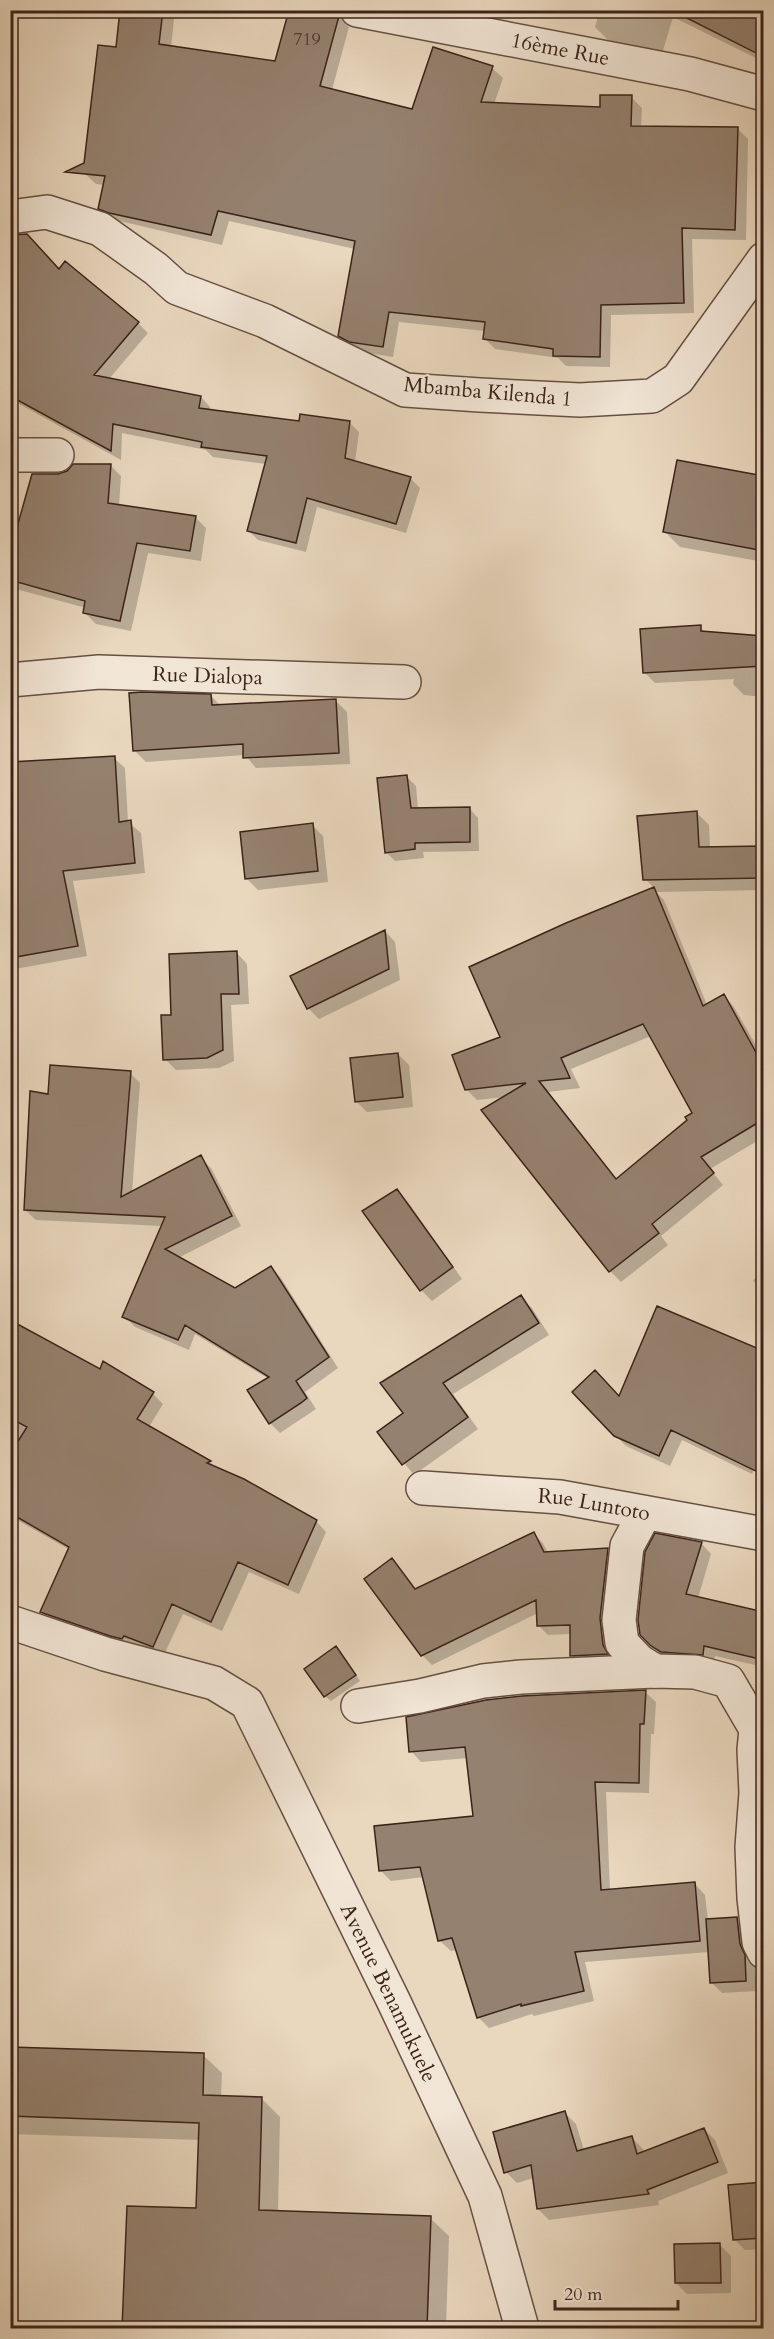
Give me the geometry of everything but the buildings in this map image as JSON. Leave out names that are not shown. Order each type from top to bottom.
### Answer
[{"type":"street","name":"16ème Rue","points":[[357,10],[690,74],[764,94]]},
{"type":"street","name":"Mbamba Kilenda 1","points":[[10,217],[47,212],[100,229],[156,269],[177,288],[265,321],[405,390],[480,395],[580,400],[652,396],[678,379],[764,260]]},
{"type":"street","points":[[10,455],[57,455]]},
{"type":"street","name":"Rue Dialopa","points":[[10,680],[99,672],[404,682]]},
{"type":"street","name":"Rue Luntoto","points":[[423,1488],[560,1497],[764,1534]]},
{"type":"street","points":[[645,1513],[627,1546],[619,1620],[622,1643],[639,1661],[655,1671]]},
{"type":"street","name":"Avenue Benamukuele","points":[[10,1622],[105,1654],[214,1683],[248,1703],[394,2002],[485,2196],[522,2328]]},
{"type":"street","points":[[358,1706],[420,1696],[483,1681],[521,1677],[655,1671],[694,1672],[728,1681],[756,1729],[754,1750],[756,1793],[752,1847],[759,1942],[764,1952]]}]
